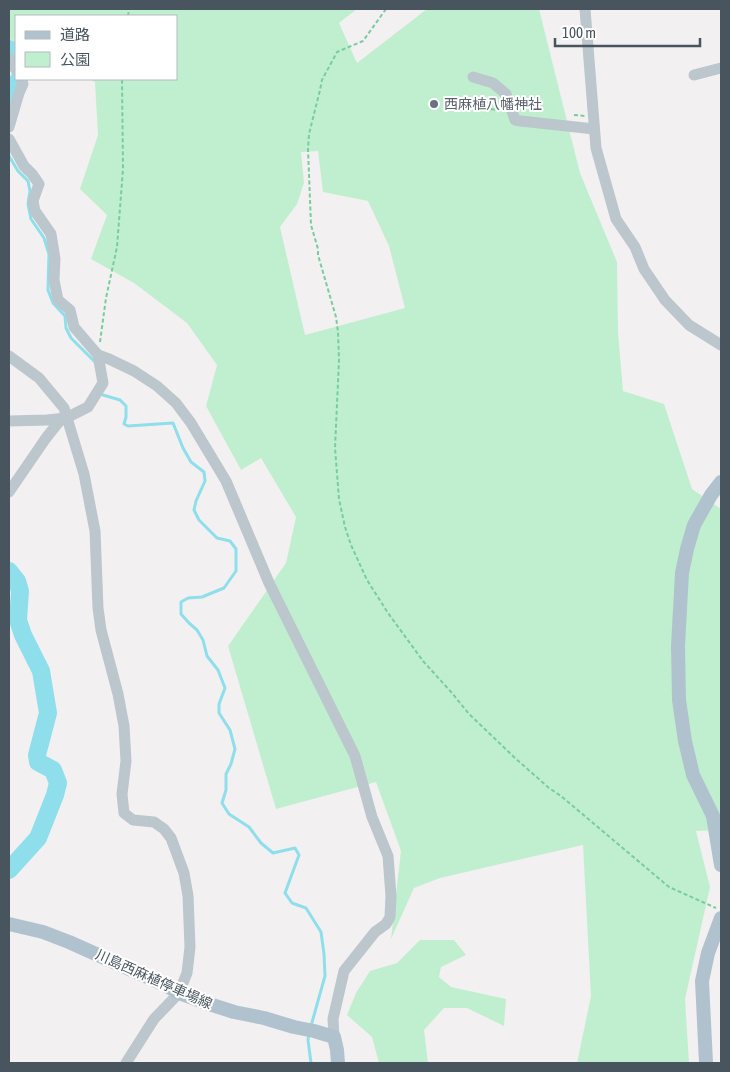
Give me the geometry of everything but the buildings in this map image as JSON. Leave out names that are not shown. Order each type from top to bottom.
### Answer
[{"type":"main road","points":[[721,482],[697,520],[687,549],[682,573],[678,646],[678,700],[685,741],[693,775],[713,816],[720,845],[721,865]]},
{"type":"main road","points":[[706,1063],[702,981],[708,953],[721,918]]},
{"type":"main road","name":"川島西麻植停車場線","points":[[9,924],[43,932],[69,942],[206,1003],[234,1012],[334,1037]]},
{"type":"main road","points":[[334,1037],[338,1063]]},
{"type":"street","points":[[585,9],[596,148],[616,219],[634,247],[644,269],[665,300],[689,325],[721,345]]},
{"type":"street","points":[[694,74],[721,68]]},
{"type":"street","points":[[472,77],[493,83],[506,94],[515,120],[594,129]]},
{"type":"street","points":[[9,127],[22,82]]},
{"type":"street","points":[[9,139],[24,166],[38,184],[33,202],[35,211],[51,234],[55,259],[54,280],[58,300],[70,310],[74,327],[98,355],[134,371],[157,386],[176,403],[191,423],[226,481],[269,583],[355,756],[372,817],[388,856],[391,896],[390,916],[386,924],[375,932],[344,971],[333,1019],[334,1037]]},
{"type":"street","points":[[9,421],[64,418],[88,407],[103,383],[98,355]]},
{"type":"street","points":[[9,356],[39,378],[64,408],[64,418],[84,474],[95,531],[101,630],[118,694],[124,726],[126,761],[122,794],[124,814],[133,820],[154,822],[164,828],[171,838],[184,873],[188,896],[190,947],[187,973],[179,992],[154,1019],[126,1063]]},
{"type":"street","points":[[9,492],[46,438],[64,418]]},
{"type":"path","points":[[386,9],[364,41],[337,52],[322,80],[309,134],[312,225],[318,255],[336,317],[338,332],[339,360],[335,448],[339,499],[345,528],[367,580],[388,613],[423,661],[469,714],[548,788],[562,796],[669,887],[721,910]]},
{"type":"path","points":[[98,355],[106,298],[117,247],[123,169],[122,80]]},
{"type":"green space","points":[[9,9],[357,9],[339,23],[357,63],[427,9],[539,9],[580,173],[617,262],[618,332],[623,391],[664,404],[692,489],[721,509],[721,830],[696,831],[710,887],[685,999],[689,1063],[577,1063],[591,996],[583,845],[440,878],[414,888],[391,939],[401,851],[376,782],[276,809],[228,646],[286,563],[296,517],[261,458],[241,470],[206,406],[217,365],[187,323],[134,283],[91,259],[107,215],[80,189],[98,135],[95,82],[92,80],[178,80],[178,15],[15,15],[15,42],[9,39]],"holes":[[[318,151],[323,192],[368,201],[389,246],[405,308],[305,335],[280,227],[297,204],[304,183],[301,152]]]},
{"type":"green space","points":[[420,940],[454,940],[466,955],[441,967],[439,977],[451,987],[506,999],[504,1026],[467,1008],[444,1008],[424,1030],[428,1063],[379,1063],[372,1037],[347,1015],[356,993],[370,971],[397,963]]},
{"type":"waterway","points":[[9,49],[15,52]]},
{"type":"waterway","points":[[9,100],[19,80]]},
{"type":"waterway","points":[[9,156],[18,171],[28,181],[30,191],[28,204],[31,219],[44,238],[49,254],[48,290],[53,303],[65,316],[66,328],[71,338],[95,362]]},
{"type":"waterway","points":[[103,395],[120,400],[126,406],[124,424],[128,426],[173,423],[191,462],[204,472],[205,481],[194,510],[199,520],[217,538],[230,541],[236,549],[236,571],[224,588],[202,597],[188,598],[181,602],[181,614],[197,630],[203,640],[207,656],[218,670],[225,688],[219,704],[219,713],[230,730],[235,749],[226,774],[226,790],[222,803],[229,814],[249,827],[261,843],[273,853],[295,848],[299,855],[285,893],[292,903],[306,908],[321,932],[324,954],[325,976],[311,1026]]},
{"type":"waterway","points":[[9,571],[17,581],[20,591],[18,620],[23,635],[41,671],[48,713],[37,755],[38,762],[53,770],[58,783],[38,838],[9,870]]},
{"type":"waterway","points":[[309,1034],[311,1063]]},
{"type":"place","name":"西麻植八幡神社","points":[[434,104]]}]
